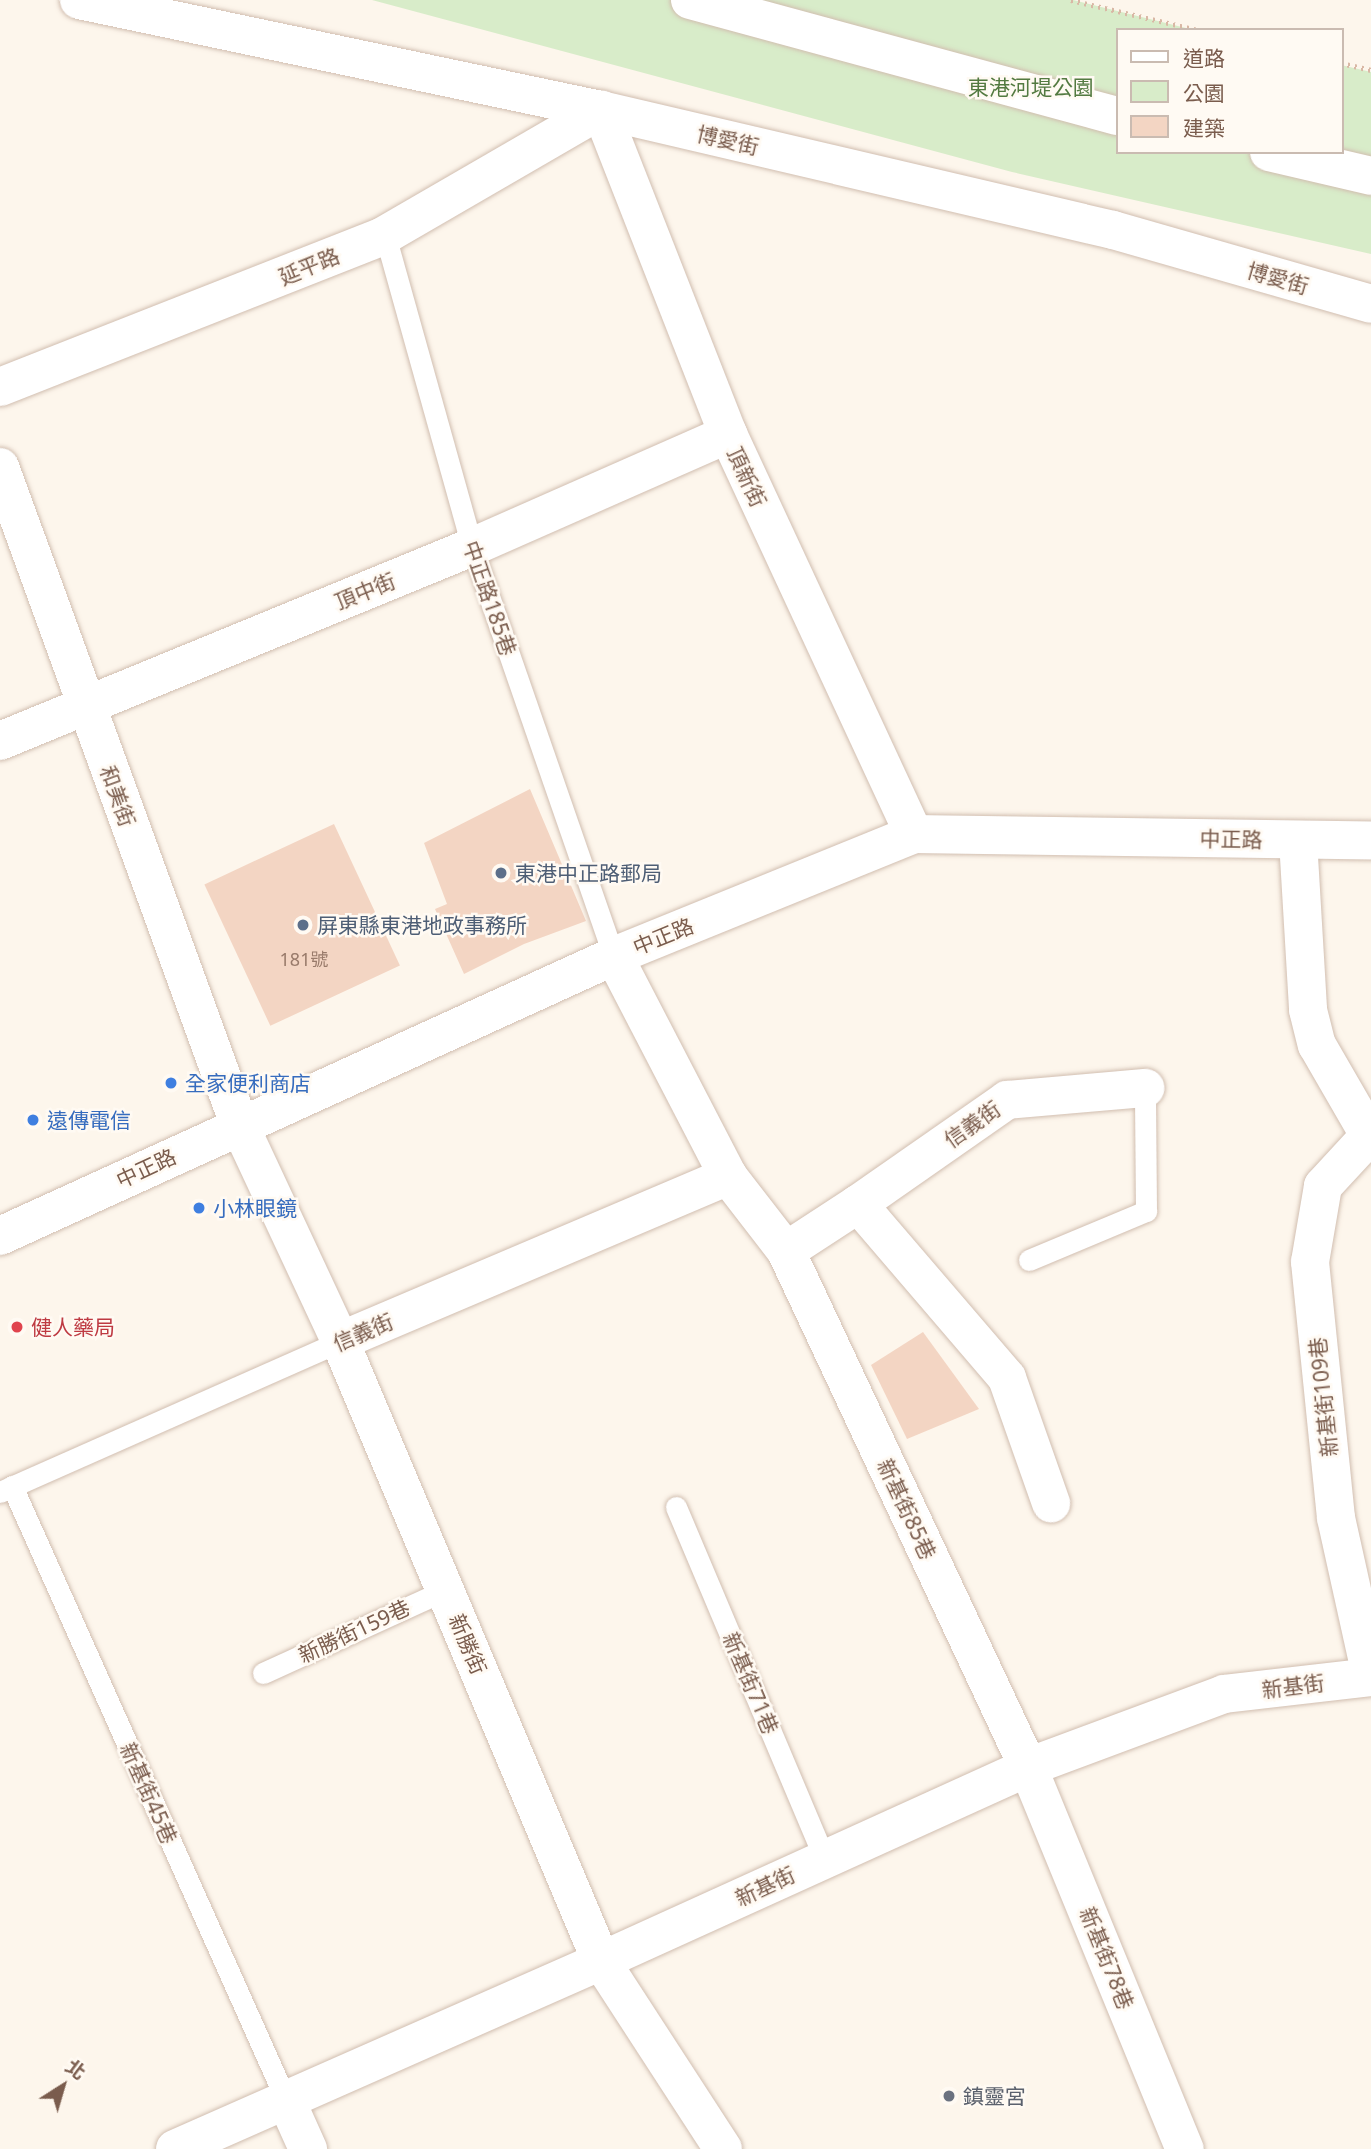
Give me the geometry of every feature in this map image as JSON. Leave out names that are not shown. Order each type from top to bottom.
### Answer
[{"type":"street","name":"博愛街","points":[[79,0],[601,110],[1113,230],[1371,304]]},
{"type":"street","points":[[690,0],[1116,116]]},
{"type":"street","name":"延平路","points":[[0,387],[385,235],[601,110]]},
{"type":"street","name":"頂新街","points":[[601,110],[728,434],[914,834]]},
{"type":"street","points":[[1278,154],[1371,176]]},
{"type":"street","name":"頂中街","points":[[0,741],[472,547],[728,434]]},
{"type":"street","name":"和美街","points":[[0,467],[239,1124]]},
{"type":"street","name":"中正路","points":[[0,1236],[239,1124],[614,956],[914,834],[1371,839]]},
{"type":"street","points":[[1298,840],[1308,1010],[1317,1045],[1370,1135]]},
{"type":"street","name":"新基街85巷","points":[[614,956],[728,1176],[786,1251],[1028,1767]]},
{"type":"street","name":"信義街","points":[[858,1203],[1007,1100],[1145,1088]]},
{"type":"street","name":"新勝街","points":[[239,1124],[340,1341],[601,1961],[723,2149]]},
{"type":"street","name":"新基街109巷","points":[[1370,1135],[1324,1186],[1310,1262],[1336,1518],[1371,1677]]},
{"type":"street","name":"信義街","points":[[340,1341],[728,1176]]},
{"type":"street","points":[[786,1251],[858,1203],[1007,1378],[1051,1503]]},
{"type":"street","name":"新基街","points":[[176,2149],[601,1961],[1028,1767],[1224,1694],[1371,1677]]},
{"type":"street","name":"新基街78巷","points":[[1028,1767],[1185,2149]]},
{"type":"street","points":[[286,2100],[309,2149]]},
{"type":"lane","name":"中正路185巷","points":[[385,235],[472,547],[614,956]]},
{"type":"lane","points":[[1029,1260],[1146,1211],[1145,1088]]},
{"type":"lane","name":"信義街","points":[[6,1489],[340,1341]]},
{"type":"lane","name":"新基街45巷","points":[[6,1489],[286,2100]]},
{"type":"lane","name":"新基街71巷","points":[[676,1507],[825,1859]]},
{"type":"lane","name":"新勝街159巷","points":[[263,1673],[445,1590]]},
{"type":"path","points":[[1071,0],[1190,28]]},
{"type":"path","points":[[1343,63],[1371,70]]},
{"type":"green space","name":"東港河堤公園","points":[[372,0],[1073,0],[1186,28],[1116,28],[1116,154],[1343,154],[1343,65],[1371,72],[1371,254],[1012,172]]},
{"type":"building","name":"東港中正路郵局","points":[[530,789],[586,921],[524,944],[464,974],[435,909],[447,904],[424,843]]},
{"type":"building","name":"屏東縣東港地政事務所","points":[[334,824],[400,965],[270,1026],[204,884]]},
{"type":"building","points":[[923,1332],[979,1409],[907,1439],[871,1365]]},
{"type":"place","name":"東港中正路郵局","points":[[501,873]]},
{"type":"place","name":"屏東縣東港地政事務所","points":[[303,925]]},
{"type":"place","name":"全家便利商店","points":[[171,1083]]},
{"type":"place","name":"遠傳電信","points":[[33,1120]]},
{"type":"place","name":"小林眼鏡","points":[[199,1208]]},
{"type":"place","name":"健人藥局","points":[[17,1327]]},
{"type":"place","name":"鎮靈宮","points":[[949,2096]]}]
